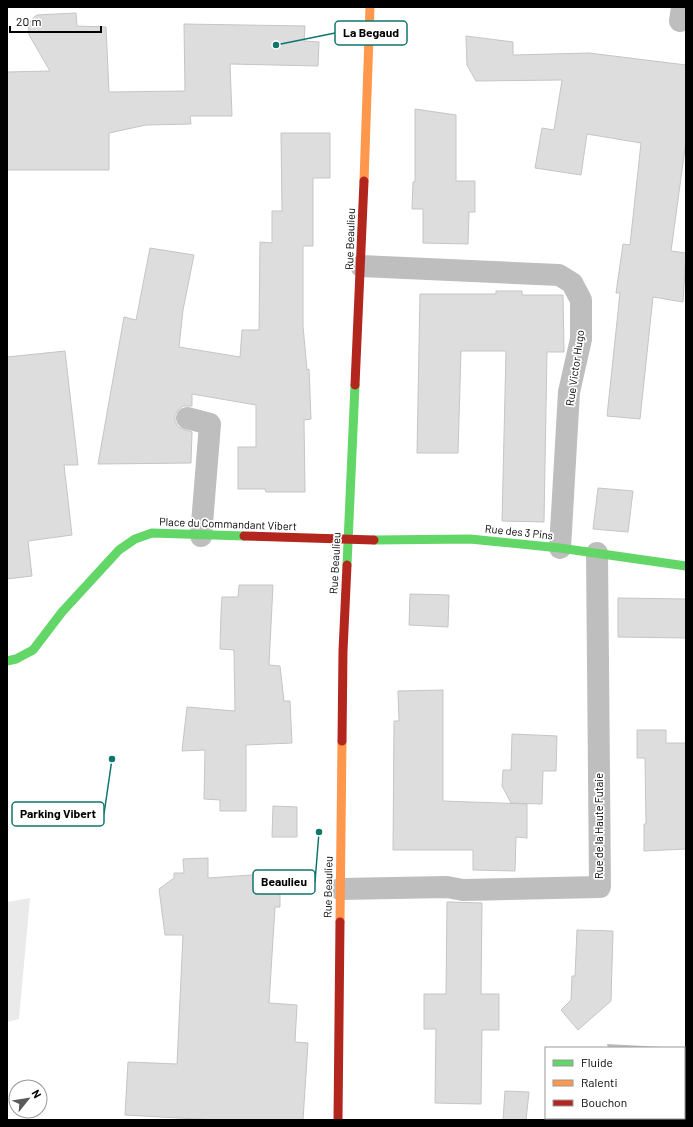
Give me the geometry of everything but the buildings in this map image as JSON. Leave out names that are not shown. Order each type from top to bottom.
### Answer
[{"type":"street","name":"Rue Beaulieu","points":[[338,1120],[343,651],[361,266],[370,7]]},
{"type":"street","name":"Rue Victor Hugo","points":[[361,266],[559,275],[572,283],[581,300],[581,339],[569,392],[560,548]]},
{"type":"street","points":[[187,418],[210,424],[201,536]]},
{"type":"street","name":"Place du Commandant Vibert","points":[[11,660],[33,650],[62,612],[114,556],[136,539],[152,533],[201,536],[348,539]]},
{"type":"street","name":"Rue des 3 Pins","points":[[348,539],[470,539],[560,548],[686,566]]},
{"type":"street","name":"Rue de la Haute Futaie","points":[[340,889],[446,886],[463,890],[600,888],[597,553]]},
{"type":"shaded area","points":[[30,898],[19,1019],[7,1022],[7,902]]},
{"type":"shaded area","points":[[607,1044],[663,1047],[608,1047]]},
{"type":"traffic: fast","points":[[347,565],[355,385]]},
{"type":"traffic: fast","points":[[7,661],[16,659],[33,650],[62,612],[119,550],[135,539],[152,533],[244,536]]},
{"type":"traffic: fast","points":[[374,540],[470,539],[560,548],[686,566]]},
{"type":"traffic: slow","points":[[364,181],[370,7]]},
{"type":"traffic: slow","points":[[340,922],[342,741]]},
{"type":"traffic: jam","points":[[355,385],[364,181]]},
{"type":"traffic: jam","points":[[244,536],[374,540]]},
{"type":"traffic: jam","points":[[342,741],[343,651],[347,565]]},
{"type":"traffic: jam","points":[[338,1120],[340,922]]},
{"type":"place","name":"La Begaud","points":[[276,45]]},
{"type":"place","name":"Parking Vibert","points":[[112,759]]},
{"type":"place","name":"Beaulieu","points":[[319,832]]}]
